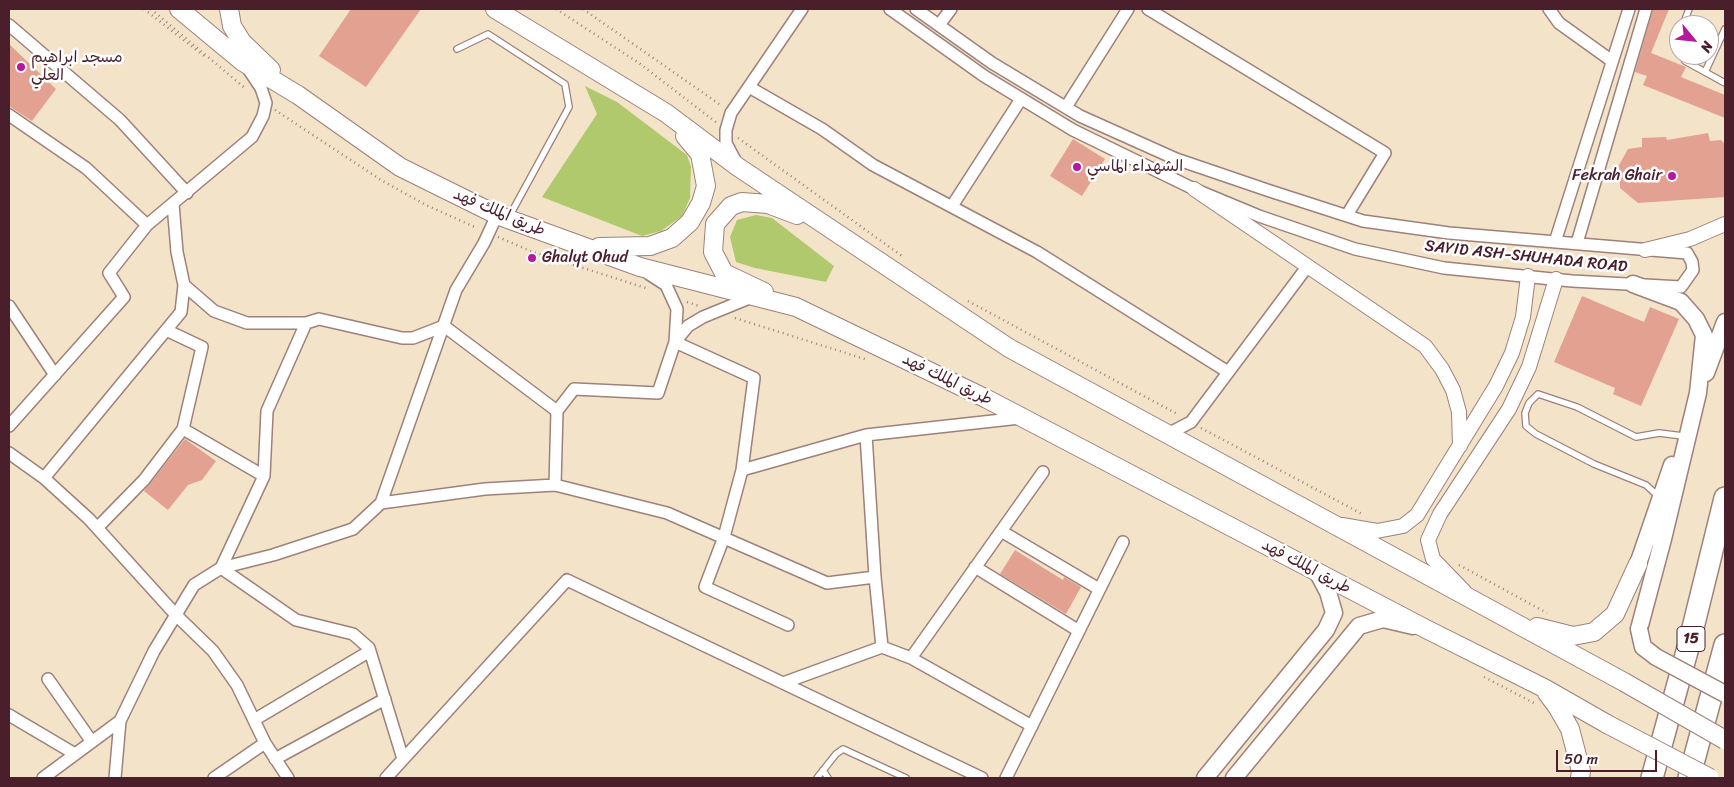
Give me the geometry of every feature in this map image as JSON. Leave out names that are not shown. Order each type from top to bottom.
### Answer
[{"type":"highway","name":"15","points":[[1652,778],[1689,644],[1725,498]]},
{"type":"highway","name":"15","points":[[1689,778],[1725,644]]},
{"type":"main road","name":"طريق الملك فهد","points":[[179,9],[243,62],[298,95],[400,167],[502,217],[640,267],[796,307],[1022,418],[1426,629],[1544,688],[1607,724],[1710,778]]},
{"type":"main road","points":[[229,9],[232,26],[242,42],[298,95]]},
{"type":"main road","points":[[495,9],[666,113],[738,167],[1009,348],[1624,682],[1725,740]]},
{"type":"main road","points":[[581,246],[617,248],[650,246],[672,238],[690,222],[701,203],[706,186],[700,154],[666,113]]},
{"type":"main road","points":[[796,307],[724,273],[713,252],[715,224],[731,206],[742,202],[768,204],[828,227]]},
{"type":"main road","points":[[1634,284],[1681,302],[1696,319],[1704,335],[1698,393],[1668,521],[1639,629],[1643,647],[1656,657],[1725,694]]},
{"type":"main road","points":[[1503,616],[1573,636],[1594,632],[1615,614],[1638,564],[1660,498],[1725,322]]},
{"type":"main road","points":[[1205,778],[1326,630],[1334,613],[1328,592],[1318,573]]},
{"type":"main road","points":[[1234,778],[1359,626],[1383,619],[1426,629]]},
{"type":"main road","points":[[1544,688],[1570,730],[1580,778]]},
{"type":"street","points":[[738,167],[726,142],[726,130],[731,113],[802,9]]},
{"type":"street","name":"SAYID ASH-SHUHADA ROAD","points":[[890,9],[984,76],[1073,130],[1194,188],[1259,216],[1355,249],[1444,268],[1556,279],[1680,287],[1693,270],[1692,262],[1687,253],[1449,233],[1363,221],[1176,159],[1080,116],[992,63],[916,9]]},
{"type":"street","points":[[939,26],[951,9]]},
{"type":"street","points":[[1066,107],[1128,9]]},
{"type":"street","points":[[1148,9],[1385,153],[1347,215]]},
{"type":"street","points":[[1549,9],[1559,23],[1612,61]]},
{"type":"street","points":[[1555,242],[1629,9]]},
{"type":"street","points":[[1577,243],[1646,9]]},
{"type":"street","points":[[9,25],[120,120],[187,193]]},
{"type":"street","points":[[9,426],[124,297],[109,273],[147,225],[252,137],[263,116],[266,103],[261,88],[243,62]]},
{"type":"street","points":[[749,87],[822,129],[873,164],[1037,252],[1228,372]]},
{"type":"street","points":[[952,206],[1021,98]]},
{"type":"street","points":[[9,115],[86,168],[147,225]]},
{"type":"street","points":[[1194,188],[1425,346],[1442,369],[1454,390],[1460,412],[1460,446]]},
{"type":"street","points":[[44,478],[181,312],[184,285],[177,252],[173,204]]},
{"type":"street","points":[[116,778],[120,721],[154,651],[194,585],[221,568],[273,555],[353,529],[381,503],[456,290],[502,217]]},
{"type":"street","points":[[1645,250],[1690,238],[1725,224]]},
{"type":"street","points":[[554,485],[557,411],[574,389],[658,393],[675,342],[676,309],[666,285],[640,267]]},
{"type":"street","points":[[1168,434],[1191,422],[1307,267]]},
{"type":"street","points":[[1330,522],[1377,531],[1403,526],[1417,514],[1496,386],[1512,353],[1523,316],[1528,276]]},
{"type":"street","points":[[1472,599],[1433,559],[1428,540],[1440,514],[1513,400],[1530,367],[1556,279]]},
{"type":"street","points":[[184,285],[214,311],[247,324],[306,322],[319,319],[402,338],[413,338],[444,326]]},
{"type":"street","points":[[675,342],[688,326],[715,312],[752,297]]},
{"type":"street","points":[[9,306],[55,375]]},
{"type":"street","points":[[221,568],[264,476],[268,411],[306,322]]},
{"type":"street","points":[[444,326],[557,411]]},
{"type":"street","points":[[97,528],[144,480],[184,429],[202,347],[166,330]]},
{"type":"street","points":[[675,342],[754,378],[742,470],[724,537],[705,587],[788,625]]},
{"type":"street","points":[[742,470],[866,435],[1022,418]]},
{"type":"street","points":[[184,429],[264,476]]},
{"type":"street","points":[[866,435],[875,577],[882,647]]},
{"type":"street","points":[[9,453],[44,478],[97,528],[176,615],[214,651],[236,685],[265,743],[288,778]]},
{"type":"street","points":[[911,658],[1043,472]]},
{"type":"street","points":[[381,503],[485,489],[554,485],[667,513],[827,583],[875,577]]},
{"type":"street","points":[[1001,531],[1099,589]]},
{"type":"street","points":[[1006,778],[1123,542]]},
{"type":"street","points":[[975,567],[1079,631]]},
{"type":"street","points":[[221,568],[296,620],[354,634],[370,651],[403,759]]},
{"type":"street","points":[[386,778],[567,580],[982,778]]},
{"type":"street","points":[[782,683],[882,647],[911,658],[1032,726]]},
{"type":"street","points":[[254,720],[370,651]]},
{"type":"street","points":[[48,679],[92,742]]},
{"type":"street","points":[[275,759],[385,698]]},
{"type":"street","points":[[9,716],[75,754]]},
{"type":"street","points":[[43,778],[120,721]]},
{"type":"street","points":[[214,778],[265,743]]},
{"type":"lane","points":[[1705,72],[1725,29]]},
{"type":"lane","points":[[457,49],[488,34],[565,84],[569,107],[502,217]]},
{"type":"lane","points":[[1692,65],[1725,83]]},
{"type":"lane","points":[[1660,498],[1646,485],[1594,464],[1536,434],[1526,426],[1525,413],[1529,403],[1538,394],[1577,407],[1636,437],[1659,433],[1683,436]]},
{"type":"lane","points":[[817,778],[843,749],[906,778]]},
{"type":"lane","points":[[823,770],[828,778]]},
{"type":"path","points":[[144,9],[266,103]]},
{"type":"path","points":[[151,9],[251,94],[381,180],[426,205],[482,230]]},
{"type":"path","points":[[556,9],[639,63],[726,130],[805,184],[910,262]]},
{"type":"path","points":[[583,9],[731,113]]},
{"type":"path","points":[[504,240],[533,252],[650,290]]},
{"type":"path","points":[[960,296],[1390,528]]},
{"type":"path","points":[[715,312],[870,361]]},
{"type":"path","points":[[1457,564],[1551,615]]},
{"type":"path","points":[[1480,675],[1540,706]]},
{"type":"green space","points":[[585,86],[617,102],[687,155],[691,167],[690,198],[682,216],[661,231],[642,236],[542,197],[597,114]]},
{"type":"green space","points":[[756,215],[772,218],[834,266],[826,282],[755,268],[736,262],[730,237],[737,220]]},
{"type":"building","points":[[351,9],[421,9],[366,87],[319,56]]},
{"type":"building","points":[[1653,9],[1669,9],[1651,53],[1669,60],[1669,65],[1686,67],[1681,77],[1725,95],[1725,118],[1643,85],[1647,76],[1635,72]]},
{"type":"building","name":"مسجد ابراهيم العلي","points":[[9,44],[56,89],[32,121],[9,106]]},
{"type":"building","name":"Fekrah Ghair","points":[[1708,133],[1710,141],[1721,140],[1725,144],[1725,197],[1638,203],[1620,188],[1619,165],[1628,149],[1642,147],[1642,138],[1666,137],[1667,140]]},
{"type":"building","name":"الشهداء الماسي","points":[[1073,139],[1105,159],[1082,196],[1050,176]]},
{"type":"building","points":[[1582,296],[1644,322],[1650,307],[1679,319],[1641,406],[1613,394],[1615,388],[1554,362]]},
{"type":"building","points":[[185,439],[216,461],[202,480],[188,485],[168,510],[144,491]]},
{"type":"building","points":[[1015,550],[1063,580],[1064,577],[1081,587],[1066,614],[1000,574]]},
{"type":"place","name":"مسجد ابراهيم العلي","points":[[21,67]]},
{"type":"place","name":"الشهداء الماسي","points":[[1077,167]]},
{"type":"place","name":"Fekrah Ghair","points":[[1672,176]]},
{"type":"place","name":"Ghalyt Ohud","points":[[532,258]]}]
